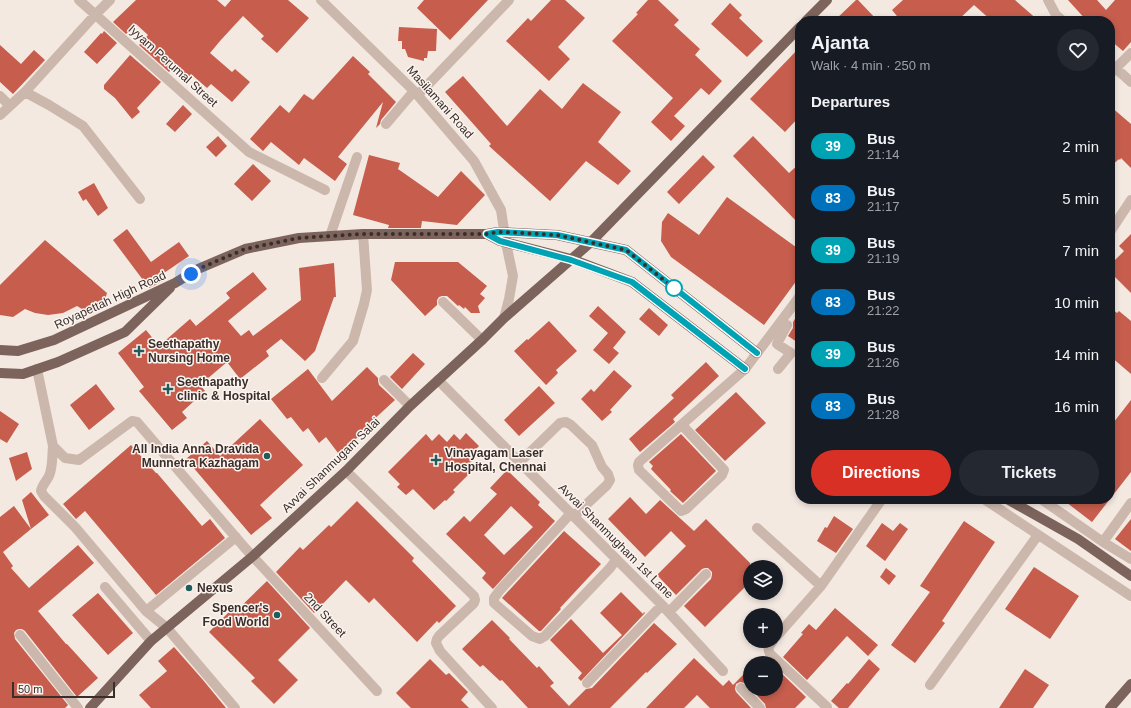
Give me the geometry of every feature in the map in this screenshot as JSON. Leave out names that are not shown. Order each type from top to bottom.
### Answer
[{"type":"main road","points":[[811,16],[827,0]]},
{"type":"main road","name":"Avvai Shanmugam Salai","points":[[90,708],[151,642],[253,556],[346,471],[410,406],[504,318],[591,242],[795,32]]},
{"type":"main road","points":[[175,283],[198,269],[245,249],[299,238],[362,234],[487,234],[498,232],[557,235],[626,250],[757,353]]},
{"type":"main road","points":[[487,234],[506,243],[571,260],[632,282],[745,369]]},
{"type":"main road","name":"Royapettah High Road","points":[[0,350],[18,351],[54,340],[175,283]]},
{"type":"main road","name":"Royapettah High Road","points":[[1,375],[23,374],[58,362],[125,332],[175,283]]},
{"type":"main road","points":[[1016,504],[1078,539],[1131,576]]},
{"type":"main road","points":[[1110,708],[1131,684]]},
{"type":"street","name":"Iyyam Perumal Street","points":[[79,0],[249,152],[325,190]]},
{"type":"street","points":[[0,116],[26,92],[110,0]]},
{"type":"street","name":"Masilamani Road","points":[[321,0],[416,93],[474,161],[501,210],[513,276],[510,299],[504,318]]},
{"type":"street","points":[[386,124],[509,0]]},
{"type":"street","points":[[1048,0],[1056,16]]},
{"type":"street","points":[[1115,66],[1131,53]]},
{"type":"street","points":[[1115,70],[1131,82]]},
{"type":"street","points":[[26,92],[83,126],[140,199]]},
{"type":"street","points":[[0,96],[10,106]]},
{"type":"street","points":[[330,236],[357,157]]},
{"type":"street","points":[[1115,224],[1131,200]]},
{"type":"street","points":[[322,378],[353,341],[364,304],[367,290],[362,234]]},
{"type":"street","points":[[443,302],[482,340]]},
{"type":"street","points":[[778,369],[791,353],[777,344],[784,323],[795,304]]},
{"type":"street","points":[[682,425],[724,470],[722,475],[686,509],[681,511],[639,470],[639,462],[745,369],[795,310]]},
{"type":"street","points":[[37,369],[53,446],[52,464],[49,476],[42,486],[41,491],[44,496],[75,527],[146,610],[167,628],[235,708]]},
{"type":"street","points":[[384,380],[410,406]]},
{"type":"street","name":"Avvai Shanmugham 1st Lane","points":[[438,380],[572,514],[723,671]]},
{"type":"street","name":"2nd Street","points":[[53,446],[65,458],[79,460],[132,421],[137,422],[253,556],[377,691]]},
{"type":"street","points":[[520,462],[560,423],[566,422],[592,444],[602,467],[608,474],[610,480],[607,485],[562,524],[500,590],[494,598],[494,603],[532,636],[540,639],[545,636],[616,560]]},
{"type":"street","points":[[346,471],[472,594],[476,600],[439,636],[436,643],[440,651],[492,708]]},
{"type":"street","points":[[1103,542],[1131,503]]},
{"type":"street","points":[[783,629],[821,586],[878,504]]},
{"type":"street","points":[[992,504],[1131,596]]},
{"type":"street","points":[[1048,504],[1103,542],[1131,559]]},
{"type":"street","points":[[757,528],[821,586]]},
{"type":"street","points":[[930,685],[1038,535]]},
{"type":"street","points":[[146,610],[236,536]]},
{"type":"street","points":[[587,683],[665,609],[706,574]]},
{"type":"street","points":[[105,587],[151,642]]},
{"type":"street","points":[[20,634],[78,708]]},
{"type":"street","points":[[768,648],[773,658],[827,707]]},
{"type":"street","points":[[741,688],[760,708]]},
{"type":"building","points":[[136,0],[217,0],[225,7],[231,0],[288,0],[309,18],[277,53],[261,39],[264,36],[243,16],[220,41],[210,53],[232,72],[235,69],[250,82],[232,102],[211,84],[207,88],[191,74],[184,82],[171,70],[169,72],[139,45],[148,35],[136,24],[126,34],[113,22]]},
{"type":"building","points":[[424,0],[488,0],[450,40],[417,8]]},
{"type":"building","points":[[551,0],[565,0],[585,18],[558,47],[570,59],[549,81],[506,41],[528,18],[531,21]]},
{"type":"building","points":[[648,0],[658,0],[679,20],[674,25],[700,49],[695,55],[722,81],[709,95],[701,88],[674,116],[685,126],[671,141],[651,122],[673,98],[612,41],[638,14],[636,13]]},
{"type":"building","points":[[856,0],[858,0],[873,16],[839,16]]},
{"type":"building","points":[[903,0],[1015,0],[1033,16],[986,16],[974,5],[962,16],[897,16],[892,10]]},
{"type":"building","points":[[1068,0],[1097,0],[1106,10],[1115,0],[1131,0],[1131,42],[1123,51],[1115,44],[1115,16],[1082,16]]},
{"type":"building","points":[[730,3],[742,15],[739,18],[763,41],[747,57],[711,24]]},
{"type":"building","points":[[399,27],[437,29],[436,51],[428,51],[427,58],[424,58],[424,61],[408,57],[405,49],[402,49],[402,41],[398,41]]},
{"type":"building","points":[[104,31],[117,43],[97,64],[84,52]]},
{"type":"building","points":[[0,45],[21,64],[34,50],[45,60],[13,94],[0,82]]},
{"type":"building","points":[[795,52],[795,121],[785,132],[750,99]]},
{"type":"building","points":[[130,55],[161,82],[137,108],[140,112],[132,119],[115,98],[104,89],[104,85]]},
{"type":"building","points":[[353,56],[370,72],[368,74],[396,102],[376,128],[383,102],[338,157],[347,164],[335,181],[304,158],[299,165],[271,142],[263,151],[250,139],[280,105],[289,113],[304,94],[313,100]]},
{"type":"building","points":[[463,76],[507,126],[540,89],[562,109],[583,83],[621,112],[598,142],[631,171],[618,185],[586,161],[550,201],[489,146],[491,144],[445,92]]},
{"type":"building","points":[[183,105],[192,114],[175,132],[166,124]]},
{"type":"building","points":[[1115,110],[1131,124],[1131,168],[1121,158],[1120,160],[1119,159],[1115,163]]},
{"type":"building","points":[[218,136],[227,146],[216,157],[206,147]]},
{"type":"building","points":[[753,136],[789,173],[795,168],[795,220],[733,156]]},
{"type":"building","points":[[369,155],[400,163],[398,169],[438,197],[461,171],[485,195],[457,225],[422,221],[421,228],[388,228],[389,225],[353,215]]},
{"type":"building","points":[[703,155],[715,167],[679,204],[667,192]]},
{"type":"building","points":[[253,164],[271,181],[252,201],[234,184]]},
{"type":"building","points":[[94,183],[108,208],[98,216],[86,199],[83,201],[78,192]]},
{"type":"building","points":[[727,197],[795,246],[795,283],[764,325],[671,257],[661,241],[662,222],[668,213],[699,235]]},
{"type":"building","points":[[127,229],[151,262],[179,242],[189,256],[161,275],[165,280],[149,288],[113,240]]},
{"type":"building","points":[[1131,234],[1131,293],[1115,277],[1115,260],[1124,251],[1119,246]]},
{"type":"building","points":[[45,240],[107,293],[103,306],[95,311],[87,312],[77,306],[63,313],[48,315],[35,313],[25,309],[13,317],[0,315],[0,285]]},
{"type":"building","points":[[395,262],[458,262],[487,286],[480,294],[485,298],[478,306],[480,313],[471,313],[465,307],[464,309],[459,305],[458,306],[447,296],[442,296],[437,300],[437,305],[425,316],[391,280]]},
{"type":"building","points":[[334,263],[336,297],[334,297],[315,351],[305,361],[281,339],[266,351],[269,356],[240,379],[227,362],[200,385],[205,391],[182,412],[187,418],[172,430],[139,391],[144,387],[118,353],[146,330],[159,346],[190,319],[196,326],[230,298],[226,293],[253,272],[267,289],[228,321],[241,336],[249,330],[253,336],[301,300],[299,268]]},
{"type":"building","points":[[598,306],[626,332],[613,348],[619,353],[609,364],[593,350],[608,333],[589,316]]},
{"type":"building","points":[[649,308],[668,325],[659,336],[639,319]]},
{"type":"building","points":[[1115,311],[1117,313],[1119,311],[1131,321],[1131,374],[1115,360]]},
{"type":"building","points":[[795,319],[795,341],[788,336],[793,328],[793,322]]},
{"type":"building","points":[[549,321],[577,351],[556,370],[558,373],[546,385],[514,351]]},
{"type":"building","points":[[413,353],[425,364],[402,389],[390,377]]},
{"type":"building","points":[[706,362],[719,376],[673,419],[675,422],[640,452],[629,439],[674,398],[671,395]]},
{"type":"building","points":[[367,367],[378,378],[379,385],[395,400],[357,435],[358,437],[338,453],[326,437],[319,443],[308,428],[303,432],[291,417],[287,419],[271,399],[308,369],[332,401]]},
{"type":"building","points":[[614,370],[632,386],[610,410],[612,412],[602,421],[581,399],[591,389],[594,392]]},
{"type":"building","points":[[96,384],[115,409],[89,430],[70,405]]},
{"type":"building","points":[[539,386],[555,403],[519,436],[504,420]]},
{"type":"building","points":[[736,392],[766,423],[725,461],[695,430]]},
{"type":"building","points":[[1131,400],[1131,472],[1115,493],[1115,421]]},
{"type":"building","points":[[0,411],[19,424],[7,443],[0,439]]},
{"type":"building","points":[[260,419],[303,465],[260,505],[272,518],[251,535],[186,459],[207,441],[220,456]]},
{"type":"building","points":[[466,433],[479,446],[473,452],[477,456],[468,465],[473,470],[453,490],[455,492],[446,501],[445,500],[434,510],[413,489],[406,495],[397,487],[400,484],[388,472],[426,434],[432,441],[439,434],[447,442],[454,434],[460,440]]},
{"type":"building","points":[[681,434],[716,471],[683,503],[670,491],[671,490],[651,469],[653,466],[649,462]]},
{"type":"building","points":[[131,445],[202,526],[210,519],[225,538],[156,595],[85,511],[76,519],[63,504]]},
{"type":"building","points":[[27,452],[32,469],[16,481],[9,458]]},
{"type":"building","points":[[507,470],[540,502],[538,505],[555,521],[493,589],[482,578],[486,573],[446,534],[464,516],[470,522],[497,494],[490,488]],"holes":[[[511,506],[533,527],[504,555],[484,535]]]},
{"type":"building","points":[[31,492],[49,515],[31,529],[22,500]]},
{"type":"building","points":[[630,497],[646,514],[660,500],[694,531],[706,519],[747,560],[743,560],[743,589],[705,627],[684,606],[711,579],[712,572],[708,568],[702,569],[676,595],[657,575],[686,546],[671,531],[645,557],[608,519]]},
{"type":"building","points":[[357,501],[414,558],[412,561],[456,606],[439,623],[437,621],[417,642],[374,598],[369,603],[346,580],[314,613],[276,572],[300,547],[303,550],[329,525],[331,527]]},
{"type":"building","points":[[1069,504],[1106,504],[1092,522]]},
{"type":"building","points":[[14,506],[31,529],[3,552],[13,566],[11,568],[29,588],[78,545],[94,563],[38,611],[98,678],[77,697],[25,631],[19,629],[14,633],[15,639],[68,705],[65,708],[0,708],[0,517]]},
{"type":"building","points":[[834,516],[853,529],[836,553],[817,541],[825,527],[827,528]]},
{"type":"building","points":[[1131,519],[1131,551],[1115,539]]},
{"type":"building","points":[[964,521],[995,542],[942,621],[945,623],[915,663],[891,645],[930,592],[920,586]]},
{"type":"building","points":[[882,523],[893,531],[900,523],[908,529],[885,561],[866,546]]},
{"type":"building","points":[[564,531],[601,564],[541,631],[539,631],[502,598]]},
{"type":"building","points":[[1034,567],[1079,596],[1050,639],[1005,609]]},
{"type":"building","points":[[886,568],[896,576],[889,585],[880,577]]},
{"type":"building","points":[[267,581],[310,628],[278,660],[298,680],[274,704],[251,681],[255,678],[209,632],[231,610],[234,613]]},
{"type":"building","points":[[621,592],[643,614],[644,612],[645,613],[581,681],[578,678],[582,673],[550,640],[571,619],[603,653],[622,635],[600,613]]},
{"type":"building","points":[[98,593],[133,633],[108,655],[72,615]]},
{"type":"building","points":[[835,608],[878,645],[868,656],[847,636],[807,680],[783,657],[803,634],[801,633],[809,624],[816,630]]},
{"type":"building","points":[[492,620],[537,668],[539,666],[554,683],[550,686],[569,706],[586,689],[592,688],[654,623],[677,644],[610,708],[528,708],[502,680],[500,681],[483,665],[480,667],[462,649]]},
{"type":"building","points":[[174,647],[226,708],[151,708],[139,695],[167,671],[158,661]]},
{"type":"building","points":[[694,658],[723,686],[729,680],[733,685],[743,675],[743,683],[736,684],[735,689],[751,708],[710,708],[697,695],[684,708],[646,708]]},
{"type":"building","points":[[430,659],[446,675],[449,673],[468,692],[461,700],[469,708],[411,708],[396,693]]},
{"type":"building","points":[[869,659],[880,669],[848,708],[839,708],[831,701],[847,683],[848,684]]},
{"type":"building","points":[[1025,669],[1049,685],[1033,708],[999,708]]},
{"type":"building","points":[[783,675],[806,697],[795,708],[766,708],[765,704],[758,696],[783,696]]},
{"type":"bus line","name":"39","points":[[745,369],[632,282],[571,260],[500,241],[487,234],[498,232],[557,235],[626,250],[757,353]]},
{"type":"place","name":"Seethapathy Nursing Home","points":[[139,351]]},
{"type":"place","name":"Seethapathy clinic & Hospital","points":[[168,389]]},
{"type":"place","name":"All India Anna Dravida Munnetra Kazhagam","points":[[267,456]]},
{"type":"place","name":"Vinayagam Laser Hospital, Chennai","points":[[436,460]]},
{"type":"place","name":"Nexus","points":[[189,588]]},
{"type":"place","name":"Spencer's Food World","points":[[277,615]]},
{"type":"route","points":[[191,274],[198,269],[245,249],[299,238],[362,234],[487,234],[505,232],[557,235],[626,250],[674,288]]}]
